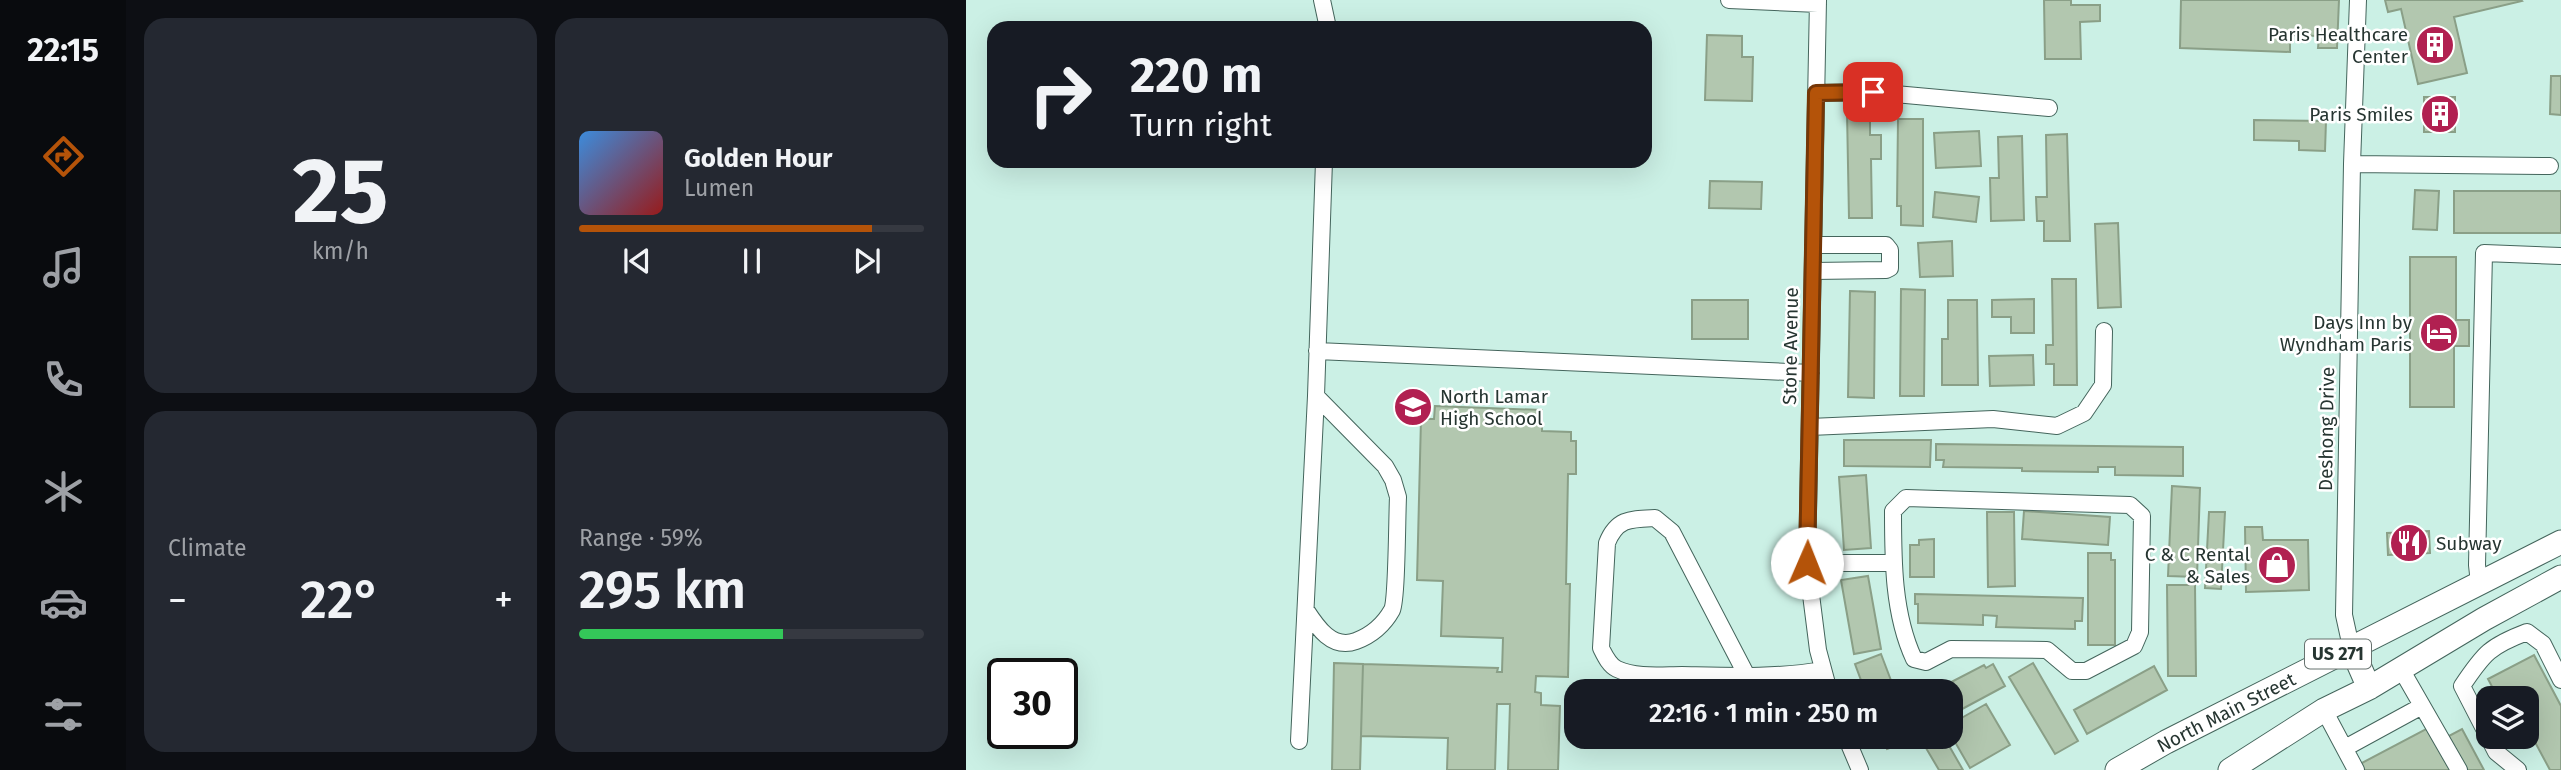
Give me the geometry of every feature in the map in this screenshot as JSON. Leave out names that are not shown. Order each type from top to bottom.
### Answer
[{"type":"highway","name":"North Main Street","points":[[2117,770],[2166,742],[2561,542]]},
{"type":"highway","name":"US 271","points":[[2230,770],[2325,710],[2369,688],[2490,615],[2561,577]]},
{"type":"highway","points":[[2351,647],[2369,688]]},
{"type":"street","points":[[1322,0],[1326,21]]},
{"type":"street","points":[[1729,0],[1818,2]]},
{"type":"street","name":"Deshong Drive","points":[[2351,647],[2344,615],[2352,164],[2358,0]]},
{"type":"street","name":"Stone Avenue","points":[[1818,2],[1807,563],[1818,650],[1826,679]]},
{"type":"street","points":[[1816,93],[1873,92],[2049,108]]},
{"type":"street","points":[[2352,164],[2550,166]]},
{"type":"street","points":[[1299,741],[1316,396],[1324,168]]},
{"type":"street","points":[[1813,245],[1886,245],[1890,250],[1890,268],[1886,270],[1813,271]]},
{"type":"street","points":[[2479,583],[2479,420],[2484,253],[2561,256]]},
{"type":"street","points":[[1810,426],[1993,419],[2057,426],[2084,413],[2103,385],[2105,331]]},
{"type":"street","points":[[1317,351],[1811,373]]},
{"type":"street","points":[[1306,610],[1319,630],[1335,641],[1350,643],[1377,630],[1393,608],[1398,497],[1393,480],[1385,466],[1316,396]]},
{"type":"street","points":[[1906,498],[2130,505],[2141,516],[2140,632],[2134,646],[2086,671],[2072,671],[2047,650],[1951,649],[1926,663],[1913,659],[1904,638],[1893,563],[1893,511],[1906,498]]},
{"type":"street","points":[[1747,676],[1672,532],[1656,518],[1627,521],[1613,529],[1607,543],[1601,648],[1616,669],[1642,674],[1747,676],[1788,676],[1823,670]]},
{"type":"street","points":[[1807,563],[1893,563]]},
{"type":"street","points":[[2490,615],[2499,643]]},
{"type":"street","points":[[2518,770],[2496,752],[2462,686],[2479,660],[2499,643],[2527,632],[2543,644],[2561,680]]},
{"type":"street","points":[[2401,668],[2459,770]]},
{"type":"street","points":[[2344,748],[2422,706]]},
{"type":"street","points":[[2325,710],[2356,770]]},
{"type":"street","points":[[1851,749],[1860,770]]},
{"type":"building","points":[[2044,0],[2071,0],[2071,5],[2100,5],[2100,21],[2080,22],[2081,59],[2045,59]]},
{"type":"building","points":[[2181,0],[2339,0],[2337,48],[2318,48],[2319,36],[2290,35],[2290,52],[2180,48]]},
{"type":"building","name":"Paris Healthcare Center","points":[[2385,0],[2522,1],[2454,17],[2467,73],[2418,84],[2401,9],[2388,12]]},
{"type":"building","points":[[1707,35],[1742,36],[1742,57],[1753,57],[1752,101],[1705,100]]},
{"type":"building","points":[[2551,76],[2561,76],[2561,115],[2550,114]]},
{"type":"building","name":"Paris Smiles","points":[[2424,97],[2455,97],[2455,132],[2424,132]]},
{"type":"building","points":[[1847,112],[1870,112],[1870,135],[1881,135],[1881,159],[1871,159],[1872,218],[1849,218]]},
{"type":"building","points":[[1898,119],[1923,119],[1923,226],[1901,225],[1901,206],[1897,206]]},
{"type":"building","points":[[2254,120],[2326,121],[2325,151],[2299,150],[2299,141],[2254,140]]},
{"type":"building","points":[[1979,131],[1981,166],[1936,168],[1934,133]]},
{"type":"building","points":[[2067,134],[2070,241],[2044,241],[2044,221],[2037,221],[2036,197],[2047,197],[2046,135]]},
{"type":"building","points":[[2022,136],[2024,220],[1991,221],[1990,178],[1999,178],[1998,137]]},
{"type":"building","points":[[1710,181],[1762,182],[1761,209],[1709,208]]},
{"type":"building","points":[[2415,190],[2439,191],[2437,230],[2413,229]]},
{"type":"building","points":[[2454,191],[2561,191],[2561,233],[2454,233]]},
{"type":"building","points":[[1935,192],[1979,197],[1976,222],[1933,217]]},
{"type":"building","points":[[2118,223],[2121,307],[2098,308],[2095,224]]},
{"type":"building","points":[[1952,241],[1953,276],[1920,277],[1918,243]]},
{"type":"building","name":"Days Inn by Wyndham Paris","points":[[2410,257],[2456,257],[2456,320],[2469,320],[2469,346],[2454,346],[2454,407],[2410,407]]},
{"type":"building","points":[[2052,279],[2076,279],[2077,385],[2054,385],[2054,364],[2046,364],[2046,345],[2053,345]]},
{"type":"building","points":[[1901,289],[1925,290],[1924,396],[1900,396]]},
{"type":"building","points":[[1850,291],[1875,292],[1874,398],[1848,397]]},
{"type":"building","points":[[2034,299],[2034,333],[2011,333],[2011,317],[1992,317],[1992,300]]},
{"type":"building","points":[[1692,300],[1748,300],[1748,339],[1692,339]]},
{"type":"building","points":[[1948,300],[1977,300],[1978,385],[1942,385],[1942,339],[1948,339]]},
{"type":"building","points":[[2033,355],[2034,385],[1990,386],[1989,356]]},
{"type":"building","points":[[1435,406],[1542,410],[1542,431],[1571,432],[1571,441],[1576,441],[1576,474],[1568,474],[1568,677],[1536,676],[1535,692],[1541,693],[1541,705],[1560,706],[1558,770],[1508,770],[1510,704],[1497,704],[1495,770],[1447,770],[1448,738],[1361,736],[1363,664],[1498,668],[1497,672],[1502,672],[1503,638],[1441,636],[1443,581],[1417,580],[1421,419],[1434,419]]},
{"type":"building","points":[[1844,440],[1931,440],[1930,467],[1844,466]]},
{"type":"building","points":[[1936,444],[2183,447],[2183,476],[2115,475],[2115,467],[2098,467],[2098,472],[1943,467],[1944,460],[1936,460]]},
{"type":"building","points":[[1866,475],[1871,548],[1844,550],[1839,477]]},
{"type":"building","points":[[2172,486],[2200,488],[2197,577],[2168,576]]},
{"type":"building","points":[[2024,511],[2110,517],[2108,545],[2022,539]]},
{"type":"building","points":[[1987,512],[2014,512],[2015,586],[1988,587]]},
{"type":"building","points":[[2209,512],[2225,512],[2221,589],[2205,588]]},
{"type":"building","name":"C & C Rental & Sales","points":[[2245,527],[2262,527],[2263,540],[2308,540],[2309,590],[2246,592]]},
{"type":"building","name":"Subway","points":[[2429,531],[2430,553],[2388,555],[2387,533]]},
{"type":"building","points":[[1934,539],[1934,577],[1910,577],[1910,545],[1919,545],[1919,540]]},
{"type":"building","points":[[2088,553],[2111,553],[2111,560],[2115,560],[2115,645],[2088,645]]},
{"type":"building","points":[[1868,576],[1881,649],[1854,654],[1841,580]]},
{"type":"building","points":[[2167,585],[2195,585],[2196,676],[2168,676]]},
{"type":"building","points":[[1915,594],[2083,598],[2082,621],[2075,621],[2075,629],[1996,627],[1997,616],[1983,615],[1983,625],[1918,623]]},
{"type":"building","points":[[1881,654],[1890,679],[1861,679],[1855,664]]},
{"type":"building","points":[[2534,655],[2561,706],[2561,770],[2550,770],[2539,749],[2539,686],[2492,686],[2488,679]]},
{"type":"building","points":[[1334,663],[1363,664],[1360,770],[1332,770]]},
{"type":"building","points":[[2033,663],[2078,741],[2055,754],[2009,677]]},
{"type":"building","points":[[1993,664],[2005,686],[1963,709],[1963,679],[1957,679],[1984,665],[1986,668]]},
{"type":"building","points":[[2154,666],[2167,690],[2087,734],[2074,710]]},
{"type":"building","points":[[1986,704],[2010,745],[1970,768],[1959,749],[1963,749],[1963,717]]},
{"type":"building","points":[[2428,728],[2451,770],[2363,770],[2360,764]]},
{"type":"building","points":[[2462,729],[2484,770],[2465,770],[2447,737]]},
{"type":"building","points":[[1927,749],[1951,749],[1963,770],[1939,770]]},
{"type":"place","name":"Paris Healthcare Center","points":[[2435,45]]},
{"type":"place","name":"Paris Smiles","points":[[2440,114]]},
{"type":"place","name":"Days Inn by Wyndham Paris","points":[[2439,333]]},
{"type":"place","name":"North Lamar High School","points":[[1413,407]]},
{"type":"place","name":"Subway","points":[[2409,543]]},
{"type":"place","name":"C & C Rental & Sales","points":[[2277,565]]},
{"type":"route","points":[[1807,563],[1816,93],[1873,92]]}]
